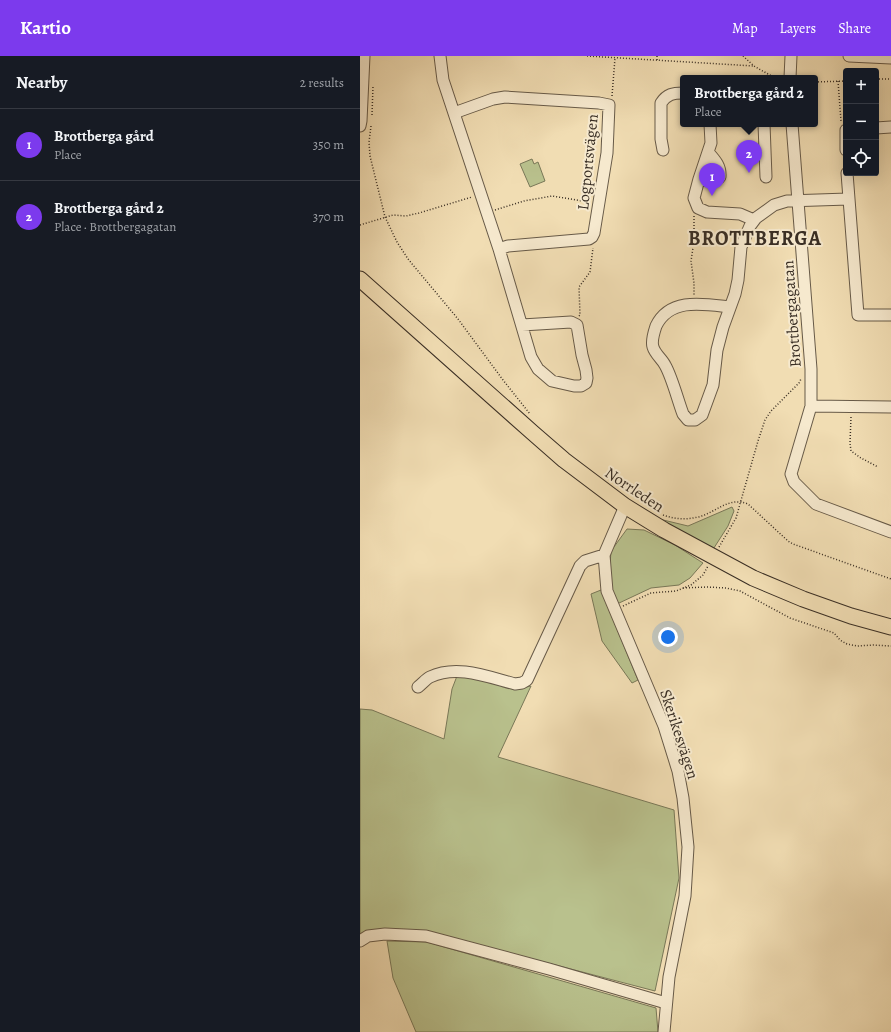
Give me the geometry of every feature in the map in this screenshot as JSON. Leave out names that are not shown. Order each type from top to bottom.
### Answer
[{"type":"main road","name":"Norrleden","points":[[360,280],[559,455],[625,506],[664,530],[753,578],[803,599],[851,616],[891,627]]},
{"type":"main road","name":"Norrleden","points":[[360,287],[400,314]]},
{"type":"street","points":[[364,56],[361,111],[365,126]]},
{"type":"street","points":[[440,56],[443,80],[499,249],[531,357],[538,370],[552,381],[562,384],[581,386],[586,383],[588,378],[582,355],[577,325],[571,322],[522,325]]},
{"type":"street","points":[[790,75],[791,56]]},
{"type":"street","points":[[849,56],[891,58]]},
{"type":"street","points":[[663,150],[661,139],[661,103],[669,94],[680,93]]},
{"type":"street","name":"Logportsvägen","points":[[454,113],[493,99],[505,97],[599,103],[608,105],[607,153],[594,233],[592,237]]},
{"type":"street","points":[[710,127],[711,143],[694,198],[698,208],[707,212],[740,214],[754,220]]},
{"type":"street","points":[[764,127],[766,177]]},
{"type":"street","name":"Brottbergagatan","points":[[792,127],[811,369],[811,406],[791,474],[794,482],[816,504],[891,532]]},
{"type":"street","points":[[879,128],[891,127]]},
{"type":"street","points":[[699,179],[714,182],[720,177],[721,170],[717,162],[708,152]]},
{"type":"street","points":[[847,176],[858,315],[891,315]]},
{"type":"street","points":[[730,307],[700,303],[679,306],[667,311],[659,320],[653,333],[653,348],[666,366],[683,414],[688,420],[695,420],[702,415],[713,385],[717,350],[723,327],[730,307],[738,280],[741,247],[746,233],[754,220],[774,205],[787,201],[848,200]]},
{"type":"street","points":[[499,249],[508,246],[530,243],[589,239],[592,237]]},
{"type":"street","points":[[811,406],[891,407]]},
{"type":"street","name":"Skerikesvägen","points":[[625,506],[604,555],[607,591],[664,726],[678,770],[683,798],[688,847],[684,902],[669,977],[664,1032]]},
{"type":"street","points":[[418,687],[429,677],[453,672],[473,673],[515,684],[522,683],[527,680],[580,566],[585,561],[604,555]]},
{"type":"street","points":[[360,941],[368,936],[385,934],[426,936],[549,969],[666,1003]]},
{"type":"path","points":[[587,56],[754,66]]},
{"type":"path","points":[[743,56],[754,66],[770,75]]},
{"type":"path","points":[[608,105],[611,100],[615,58]]},
{"type":"path","points":[[879,79],[891,79]]},
{"type":"path","points":[[371,119],[374,80]]},
{"type":"path","points":[[838,81],[843,128]]},
{"type":"path","points":[[818,82],[843,81]]},
{"type":"path","points":[[365,126],[369,142],[370,156],[386,217],[397,242],[408,259],[458,319],[503,380],[533,417]]},
{"type":"path","points":[[360,225],[393,215],[406,216],[419,213],[480,194]]},
{"type":"path","points":[[486,212],[524,201],[552,196],[599,203]]},
{"type":"path","points":[[694,198],[694,241],[691,261],[694,283],[694,304]]},
{"type":"path","points":[[574,323],[580,315],[579,287],[590,272],[593,246],[592,237]]},
{"type":"path","points":[[716,552],[736,518],[765,420],[771,410],[798,384],[802,374]]},
{"type":"path","points":[[851,407],[851,451],[878,467]]},
{"type":"path","points":[[658,513],[669,517],[688,519],[704,515],[733,501],[740,501],[748,504],[788,541],[891,579]]},
{"type":"path","points":[[614,610],[651,593],[676,591],[692,585],[703,575],[710,564]]},
{"type":"path","points":[[683,588],[707,587],[726,588],[740,591],[790,618],[834,633],[840,640],[847,644],[857,646],[891,646]]},
{"type":"green space","points":[[532,159],[534,164],[538,162],[545,181],[530,187],[520,164]]},
{"type":"green space","points":[[732,507],[734,511],[728,526],[712,551],[655,518],[688,526]]},
{"type":"green space","points":[[627,529],[644,530],[675,545],[703,563],[690,578],[679,585],[651,588],[617,604],[609,579],[611,551]]},
{"type":"green space","points":[[601,590],[638,680],[632,683],[602,641],[591,594]]},
{"type":"green space","points":[[457,676],[475,678],[522,688],[531,686],[498,757],[674,810],[679,878],[655,991],[429,932],[360,935],[360,709],[372,710],[444,739],[452,689]]},
{"type":"green space","points":[[387,941],[427,942],[656,1008],[658,1032],[416,1032],[393,978]]},
{"type":"place","name":"Brottberga gård 2","points":[[749,173]]},
{"type":"place","name":"Brottberga gård","points":[[712,196]]},
{"type":"district","name":"BROTTBERGA","points":[[755,238]]}]
